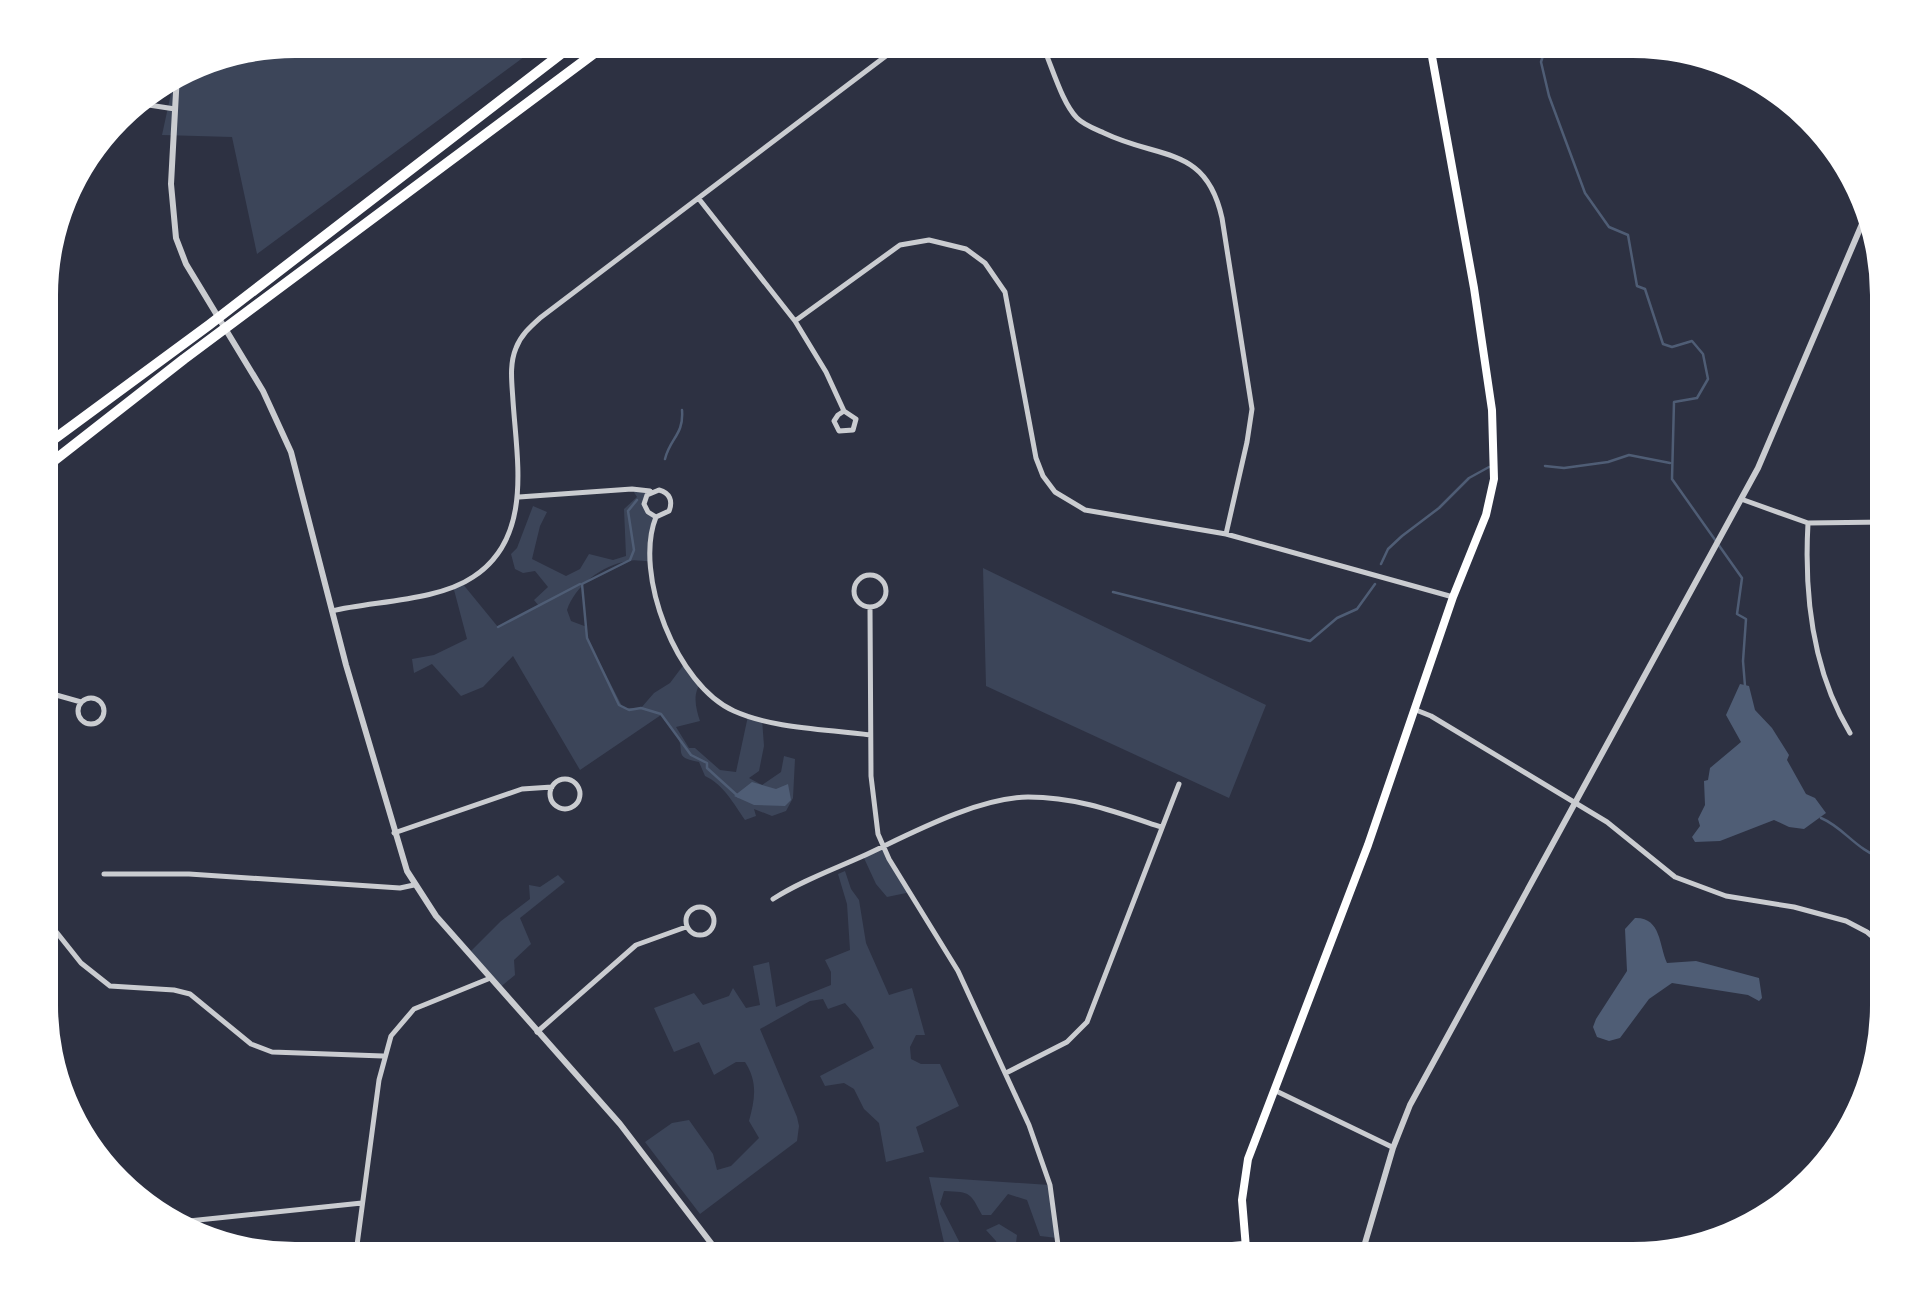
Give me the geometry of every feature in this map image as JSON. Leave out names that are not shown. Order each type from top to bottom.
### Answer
[{"type":"highway","points":[[58,436],[557,58]]},
{"type":"highway","points":[[58,458],[588,58]]},
{"type":"main road","points":[[1245,1242],[1244,1174],[1368,846],[1453,596],[1486,515],[1494,479],[1496,454],[1471,264],[1432,58]]},
{"type":"street","points":[[332,611],[446,589],[474,577],[502,550],[518,497],[512,369],[522,336],[540,318],[883,58]]},
{"type":"street","points":[[1049,58],[1078,120],[1114,138],[1187,162],[1202,172],[1213,187],[1222,218],[1252,409],[1226,534]]},
{"type":"street","points":[[176,89],[172,222],[186,264],[263,391],[291,452],[394,832],[414,885],[488,979],[635,1141],[711,1242]]},
{"type":"street","points":[[152,105],[175,108]]},
{"type":"street","points":[[699,199],[795,321],[826,372],[844,412],[854,416],[856,423],[850,432],[842,433],[834,421],[844,412]]},
{"type":"street","points":[[1365,1242],[1393,1148],[1417,1092],[1741,499],[1776,430],[1860,229]]},
{"type":"street","points":[[795,321],[900,245],[929,240],[966,249],[984,262],[1005,292],[1036,458],[1042,476],[1055,492],[1098,514],[1226,534],[1453,596]]},
{"type":"street","points":[[518,497],[632,489],[664,491],[670,498],[668,511],[656,517],[651,534],[658,609],[685,663],[714,698],[748,716],[871,735]]},
{"type":"street","points":[[650,492],[644,504],[656,517]]},
{"type":"street","points":[[1741,499],[1808,523],[1869,522]]},
{"type":"street","points":[[1808,523],[1806,576],[1812,626],[1823,670],[1850,733]]},
{"type":"street","points":[[872,575],[882,580],[886,592],[882,602],[870,608],[856,599],[854,588],[860,578],[872,575]]},
{"type":"street","points":[[870,608],[872,796],[882,846],[949,954],[1006,1073],[1046,1169],[1057,1242]]},
{"type":"street","points":[[58,696],[81,702],[94,698],[104,712],[100,720],[84,722],[78,714],[81,702]]},
{"type":"street","points":[[1416,710],[1607,822],[1630,844],[1689,884],[1726,896],[1794,907],[1869,933]]},
{"type":"street","points":[[394,832],[522,789],[552,787],[560,780],[571,780],[580,790],[579,801],[570,808],[558,808],[551,798],[552,787]]},
{"type":"street","points":[[1006,1073],[1067,1042],[1087,1022],[1179,784]]},
{"type":"street","points":[[773,898],[882,846],[958,815],[1014,798],[1077,800],[1161,827]]},
{"type":"street","points":[[104,874],[189,874],[400,888],[414,885]]},
{"type":"street","points":[[695,908],[704,908],[714,918],[713,927],[706,934],[693,934],[686,927],[686,918],[695,908]]},
{"type":"street","points":[[537,1032],[636,945],[686,927]]},
{"type":"street","points":[[58,934],[81,963],[110,986],[190,994],[251,1044],[272,1052],[384,1056]]},
{"type":"street","points":[[357,1242],[384,1056],[391,1036],[408,1014],[488,979]]},
{"type":"street","points":[[1274,1090],[1393,1148]]},
{"type":"street","points":[[195,1220],[362,1203]]},
{"type":"shaded area","points":[[294,58],[523,58],[257,254],[232,137],[162,135],[171,92],[204,76],[248,62]]},
{"type":"shaded area","points":[[632,489],[647,491],[645,508],[656,517],[652,561],[618,563],[591,578],[571,601],[567,610],[571,621],[587,627],[587,638],[623,708],[641,708],[670,683],[685,663],[701,683],[696,697],[700,721],[676,727],[689,748],[695,748],[720,770],[736,772],[748,716],[762,719],[764,746],[759,771],[749,778],[762,785],[781,772],[784,756],[795,759],[793,798],[786,811],[772,816],[754,809],[756,816],[745,820],[723,789],[705,776],[699,762],[682,755],[676,734],[661,715],[580,770],[513,656],[483,687],[461,696],[432,664],[414,673],[412,659],[434,655],[467,639],[453,586],[462,583],[498,627],[539,606],[534,600],[548,587],[535,571],[523,573],[515,569],[511,554],[533,506],[547,512],[532,559],[566,576],[580,569],[589,554],[613,560],[626,556],[624,509],[637,497]]},
{"type":"shaded area","points":[[983,568],[1266,705],[1229,798],[986,686]]},
{"type":"shaded area","points":[[1740,684],[1749,686],[1755,710],[1789,755],[1787,760],[1806,794],[1815,798],[1826,813],[1804,829],[1774,820],[1720,841],[1695,842],[1692,837],[1700,826],[1698,819],[1705,805],[1704,781],[1708,780],[1710,768],[1741,742],[1726,715]]},
{"type":"shaded area","points":[[752,782],[776,789],[788,784],[791,800],[785,806],[754,805],[734,796]]},
{"type":"shaded area","points":[[882,846],[911,892],[887,897],[876,884],[863,856]]},
{"type":"shaded area","points":[[845,871],[859,900],[866,943],[889,995],[912,988],[925,1035],[916,1035],[910,1047],[911,1059],[921,1064],[940,1064],[959,1106],[916,1127],[924,1152],[886,1162],[879,1123],[864,1109],[854,1089],[844,1083],[825,1086],[820,1076],[874,1048],[859,1019],[845,1003],[828,1009],[823,999],[810,1001],[760,1029],[797,1117],[797,1141],[700,1214],[645,1142],[672,1123],[689,1120],[713,1154],[717,1170],[731,1166],[759,1138],[749,1121],[754,1084],[745,1062],[736,1062],[714,1075],[699,1042],[674,1052],[654,1008],[694,993],[703,1005],[729,996],[733,988],[746,1008],[760,1005],[753,966],[769,962],[776,1007],[831,985],[831,972],[825,960],[850,950],[847,904],[838,874]]},
{"type":"shaded area","points":[[558,875],[565,882],[520,918],[531,944],[514,960],[515,975],[498,989],[476,965],[471,951],[530,899],[529,885],[540,887]]},
{"type":"shaded area","points":[[1635,918],[1654,927],[1667,963],[1696,961],[1759,978],[1762,998],[1759,1001],[1748,995],[1672,983],[1649,999],[1620,1038],[1609,1041],[1597,1037],[1593,1027],[1596,1019],[1627,971],[1625,929]]},
{"type":"shaded area","points":[[929,1177],[1050,1185],[1057,1238],[1040,1236],[1027,1200],[1008,1194],[991,1215],[982,1215],[969,1195],[944,1191],[940,1204],[959,1242],[944,1242]]},
{"type":"shaded area","points":[[999,1224],[1017,1235],[1016,1242],[996,1242],[986,1230]]},
{"type":"waterway","points":[[1542,58],[1549,96],[1585,193],[1609,227],[1628,235],[1637,286],[1645,289],[1663,344],[1672,347],[1692,341],[1703,354],[1708,379],[1697,398],[1674,402],[1672,479],[1742,578],[1737,614],[1746,619],[1745,686]]},
{"type":"waterway","points":[[665,459],[679,431],[682,410]]},
{"type":"waterway","points":[[1545,466],[1564,468],[1629,455],[1670,463]]},
{"type":"waterway","points":[[1381,564],[1388,549],[1402,536],[1439,508],[1469,478],[1489,467]]},
{"type":"waterway","points":[[637,500],[628,511],[634,550],[630,560],[582,584],[587,638],[619,705],[661,714],[691,755],[707,763],[707,768],[739,797]]},
{"type":"waterway","points":[[498,627],[580,584]]},
{"type":"waterway","points":[[1113,592],[1310,641],[1337,618],[1357,609],[1375,584]]},
{"type":"waterway","points":[[1821,818],[1869,852]]}]
